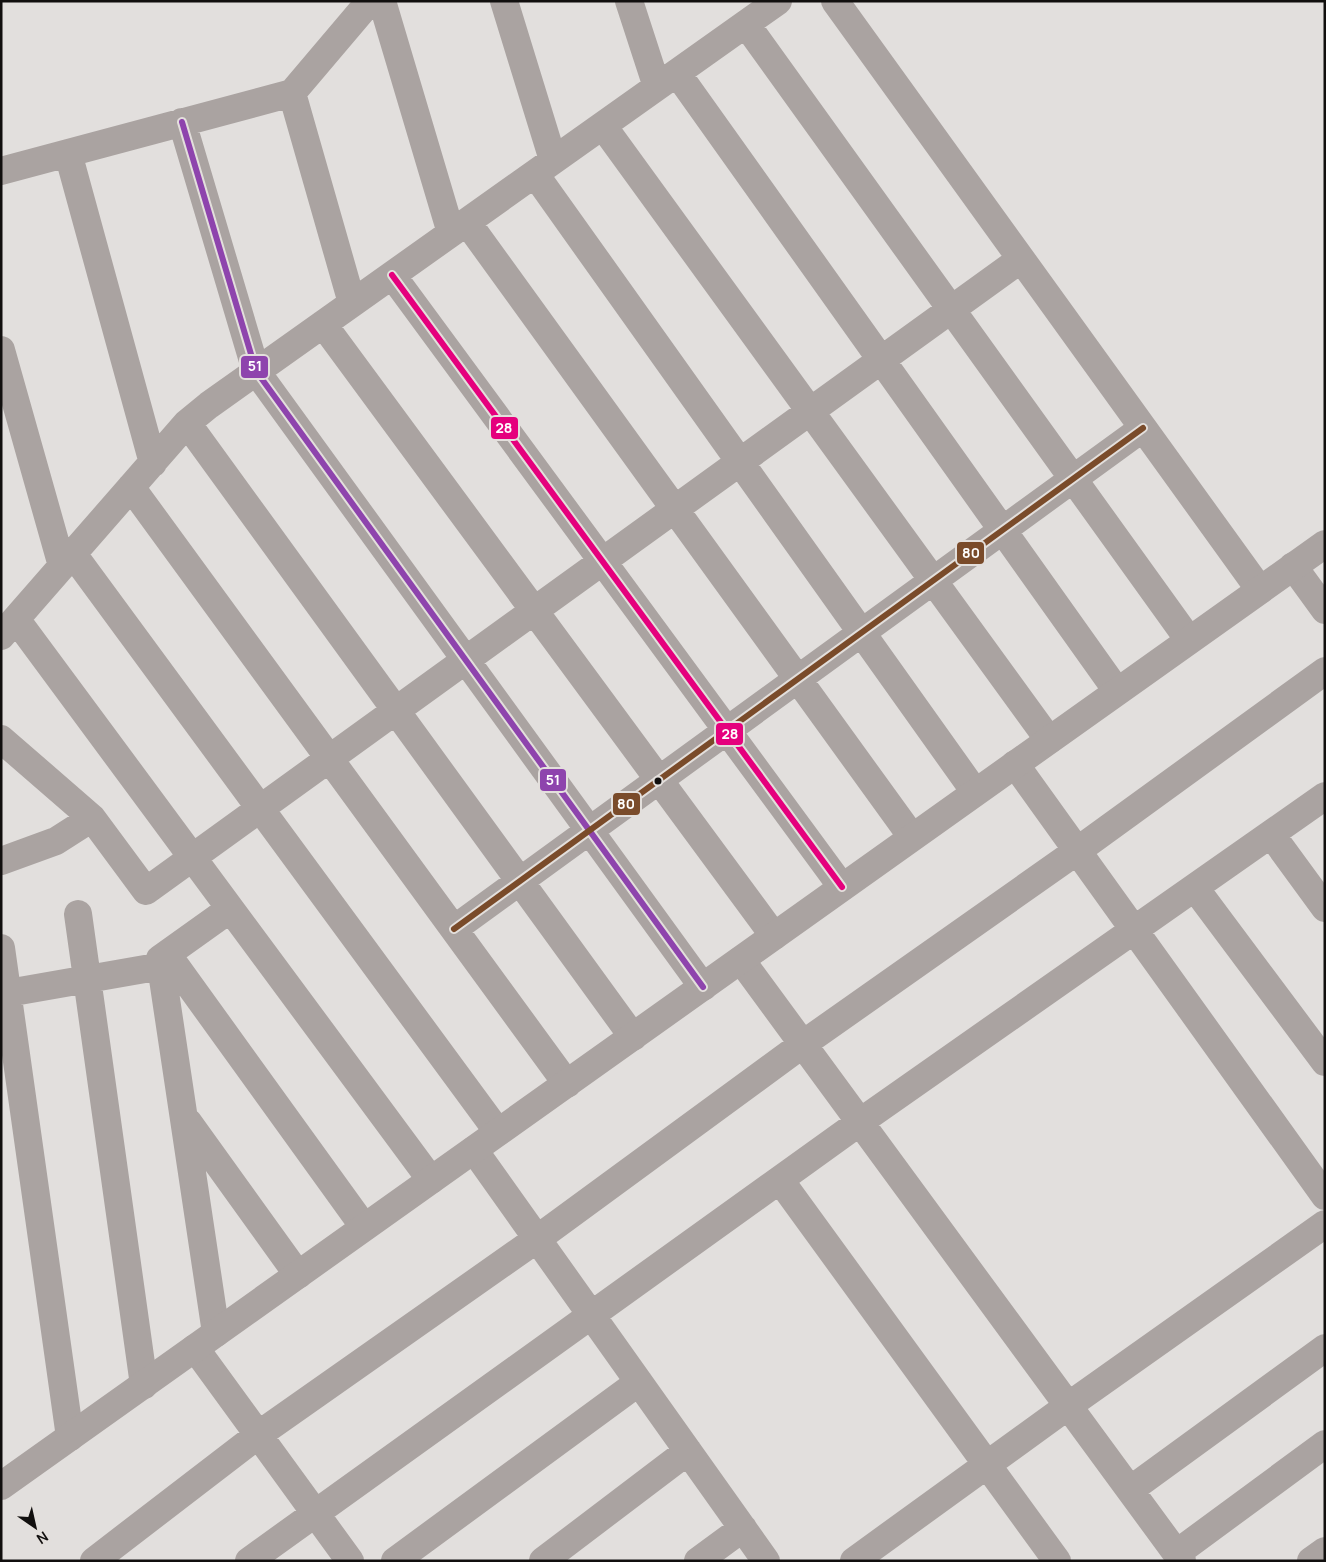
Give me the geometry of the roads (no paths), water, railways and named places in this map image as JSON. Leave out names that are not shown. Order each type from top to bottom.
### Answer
[{"type":"street","points":[[1,171],[292,93],[370,1]]},
{"type":"street","points":[[382,1],[459,227],[675,508],[912,837]]},
{"type":"street","points":[[504,1],[544,167],[740,462],[976,792]]},
{"type":"street","points":[[629,1],[667,80],[881,360],[1117,691]]},
{"type":"street","points":[[431,1180],[192,857],[9,628],[131,487],[188,424],[209,404],[667,80],[750,14],[778,1]]},
{"type":"street","points":[[835,1],[1260,590]]},
{"type":"street","points":[[750,14],[951,309],[1189,640]]},
{"type":"street","points":[[292,93],[352,303]]},
{"type":"street","points":[[182,122],[256,371],[703,987]]},
{"type":"street","points":[[603,126],[1049,740]]},
{"type":"street","points":[[68,153],[153,463]]},
{"type":"street","points":[[5,747],[92,818],[146,891],[1021,259]]},
{"type":"street","points":[[392,275],[842,887]]},
{"type":"street","points":[[323,324],[774,936]]},
{"type":"street","points":[[1,350],[68,560],[260,808],[498,1132]]},
{"type":"street","points":[[188,424],[633,1036]]},
{"type":"street","points":[[454,930],[1143,428]]},
{"type":"street","points":[[131,487],[566,1084]]},
{"type":"street","points":[[1,1486],[1325,544]]},
{"type":"street","points":[[1293,566],[1325,610]]},
{"type":"street","points":[[94,1561],[258,1435],[537,1238],[803,1044],[1077,851],[1325,672]]},
{"type":"street","points":[[1015,764],[1325,1196]]},
{"type":"street","points":[[248,1561],[860,1122],[1325,796]]},
{"type":"street","points":[[1,861],[56,841],[92,818]]},
{"type":"street","points":[[1271,834],[1325,908]]},
{"type":"street","points":[[1195,888],[1325,1062]]},
{"type":"street","points":[[8,993],[87,979],[164,960],[230,908]]},
{"type":"street","points":[[78,914],[144,1384]]},
{"type":"street","points":[[1,948],[70,1437]]},
{"type":"street","points":[[164,960],[184,1118],[206,1341],[258,1435],[350,1561]]},
{"type":"street","points":[[164,960],[364,1227]]},
{"type":"street","points":[[741,960],[1179,1557],[1325,1444]]},
{"type":"street","points":[[184,1118],[298,1275]]},
{"type":"street","points":[[474,1150],[766,1561]]},
{"type":"street","points":[[780,1180],[1056,1561]]},
{"type":"street","points":[[854,1561],[1068,1406],[1325,1224]]},
{"type":"street","points":[[1130,1490],[1325,1348]]},
{"type":"street","points":[[394,1561],[640,1382]]},
{"type":"street","points":[[543,1561],[688,1451]]},
{"type":"street","points":[[698,1561],[743,1528]]},
{"type":"street","points":[[1311,1561],[1325,1551]]}]
